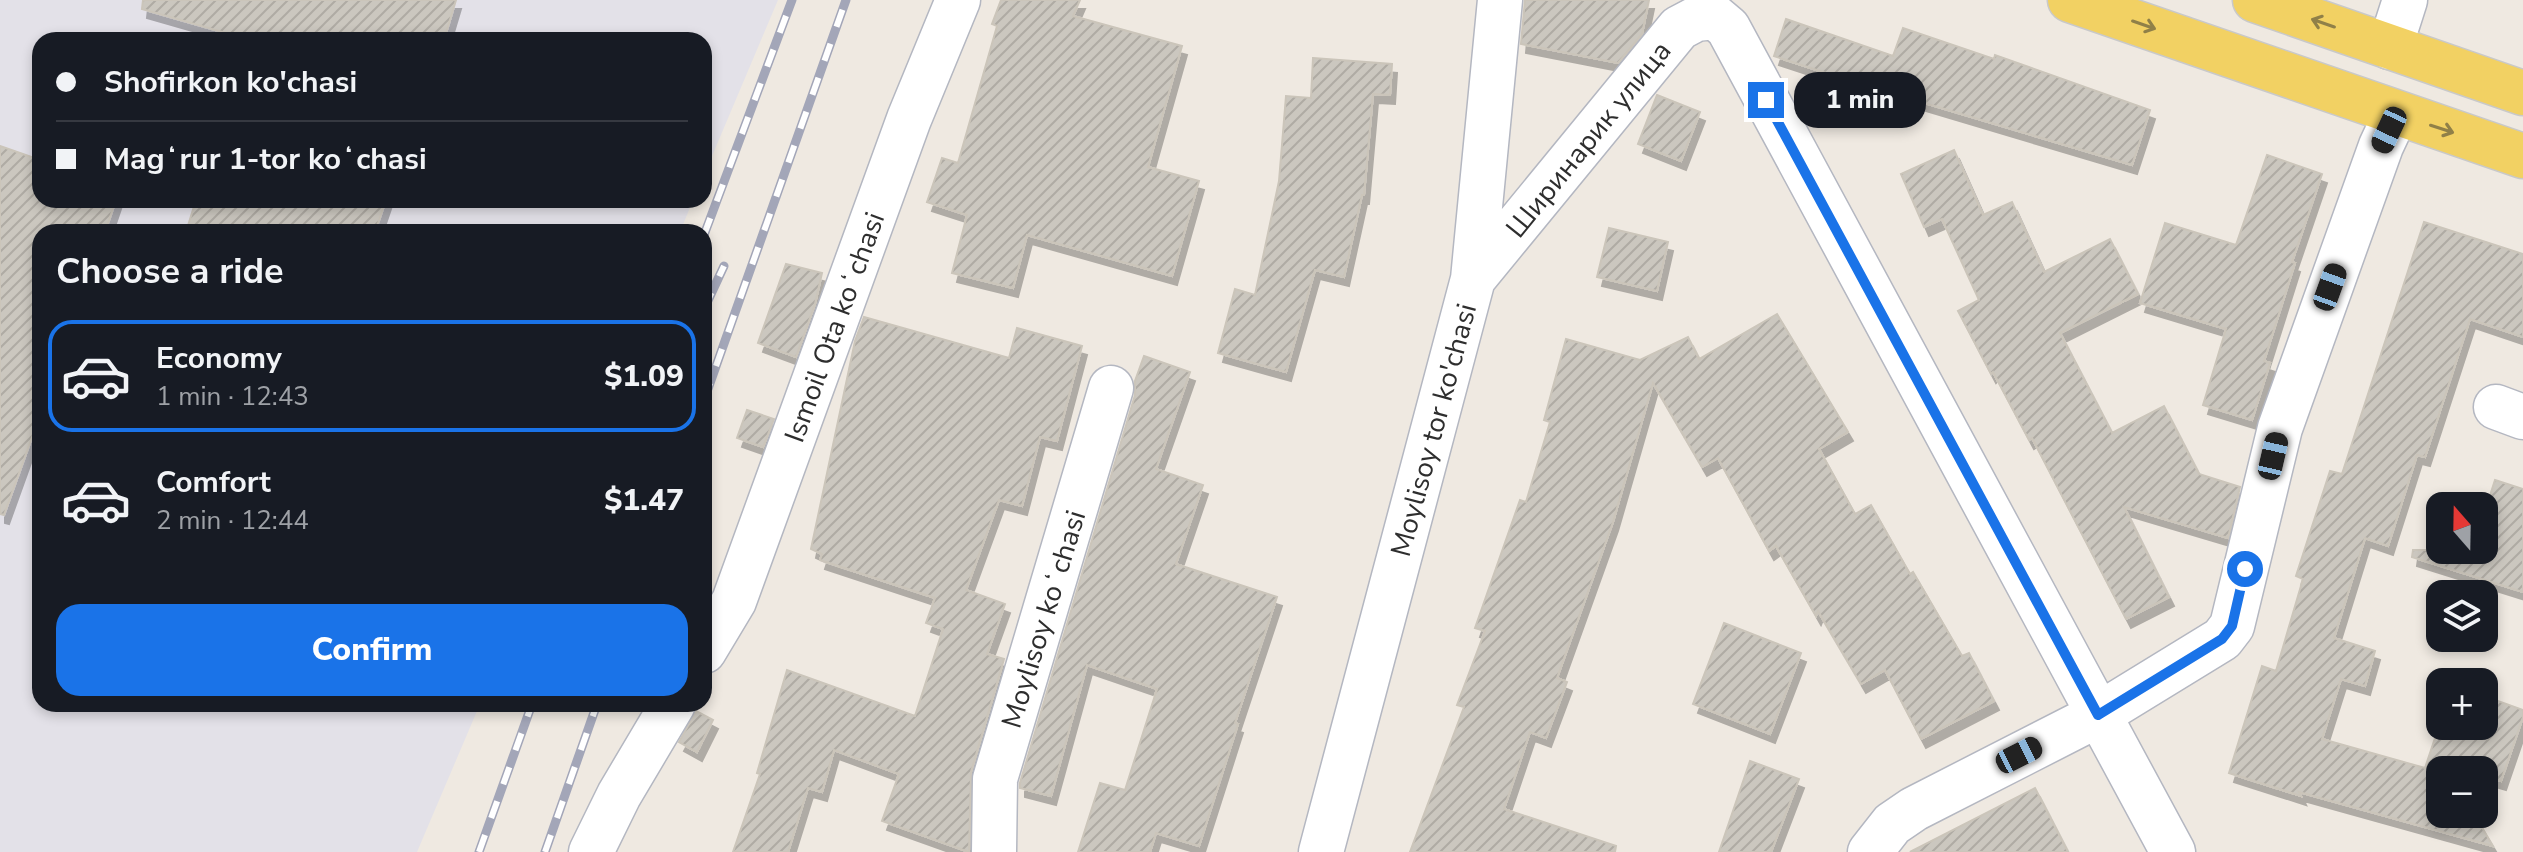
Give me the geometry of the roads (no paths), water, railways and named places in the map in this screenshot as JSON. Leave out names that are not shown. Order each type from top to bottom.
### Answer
[{"type":"main road","points":[[2070,0],[2523,156]]},
{"type":"main road","points":[[2255,0],[2523,93]]},
{"type":"main road","points":[[2396,114],[2401,51]]},
{"type":"street","name":"Ismoil Ota koʻchasi","points":[[712,638],[734,601],[909,119],[958,0]]},
{"type":"street","name":"Moylisoy tor ko'chasi","points":[[1321,852],[1473,279],[1500,0]]},
{"type":"street","points":[[2401,51],[2405,0]]},
{"type":"street","name":"Ширинарик улица","points":[[1473,279],[1679,28],[1696,19],[1715,17],[1728,28],[2098,715]]},
{"type":"street","points":[[1870,852],[1892,824],[1914,809],[2098,715],[2222,639],[2232,626],[2280,428],[2381,146],[2396,114]]},
{"type":"street","name":"Moylisoy koʻchasi","points":[[994,852],[995,779],[1111,388]]},
{"type":"street","points":[[591,852],[619,795],[668,712]]},
{"type":"street","points":[[2098,715],[2173,852]]},
{"type":"railway","points":[[708,224],[792,0]]},
{"type":"railway","points":[[712,377],[846,0]]},
{"type":"railway","points":[[712,292],[724,266]]},
{"type":"railway","points":[[479,852],[529,712]]},
{"type":"railway","points":[[545,852],[594,712]]}]
